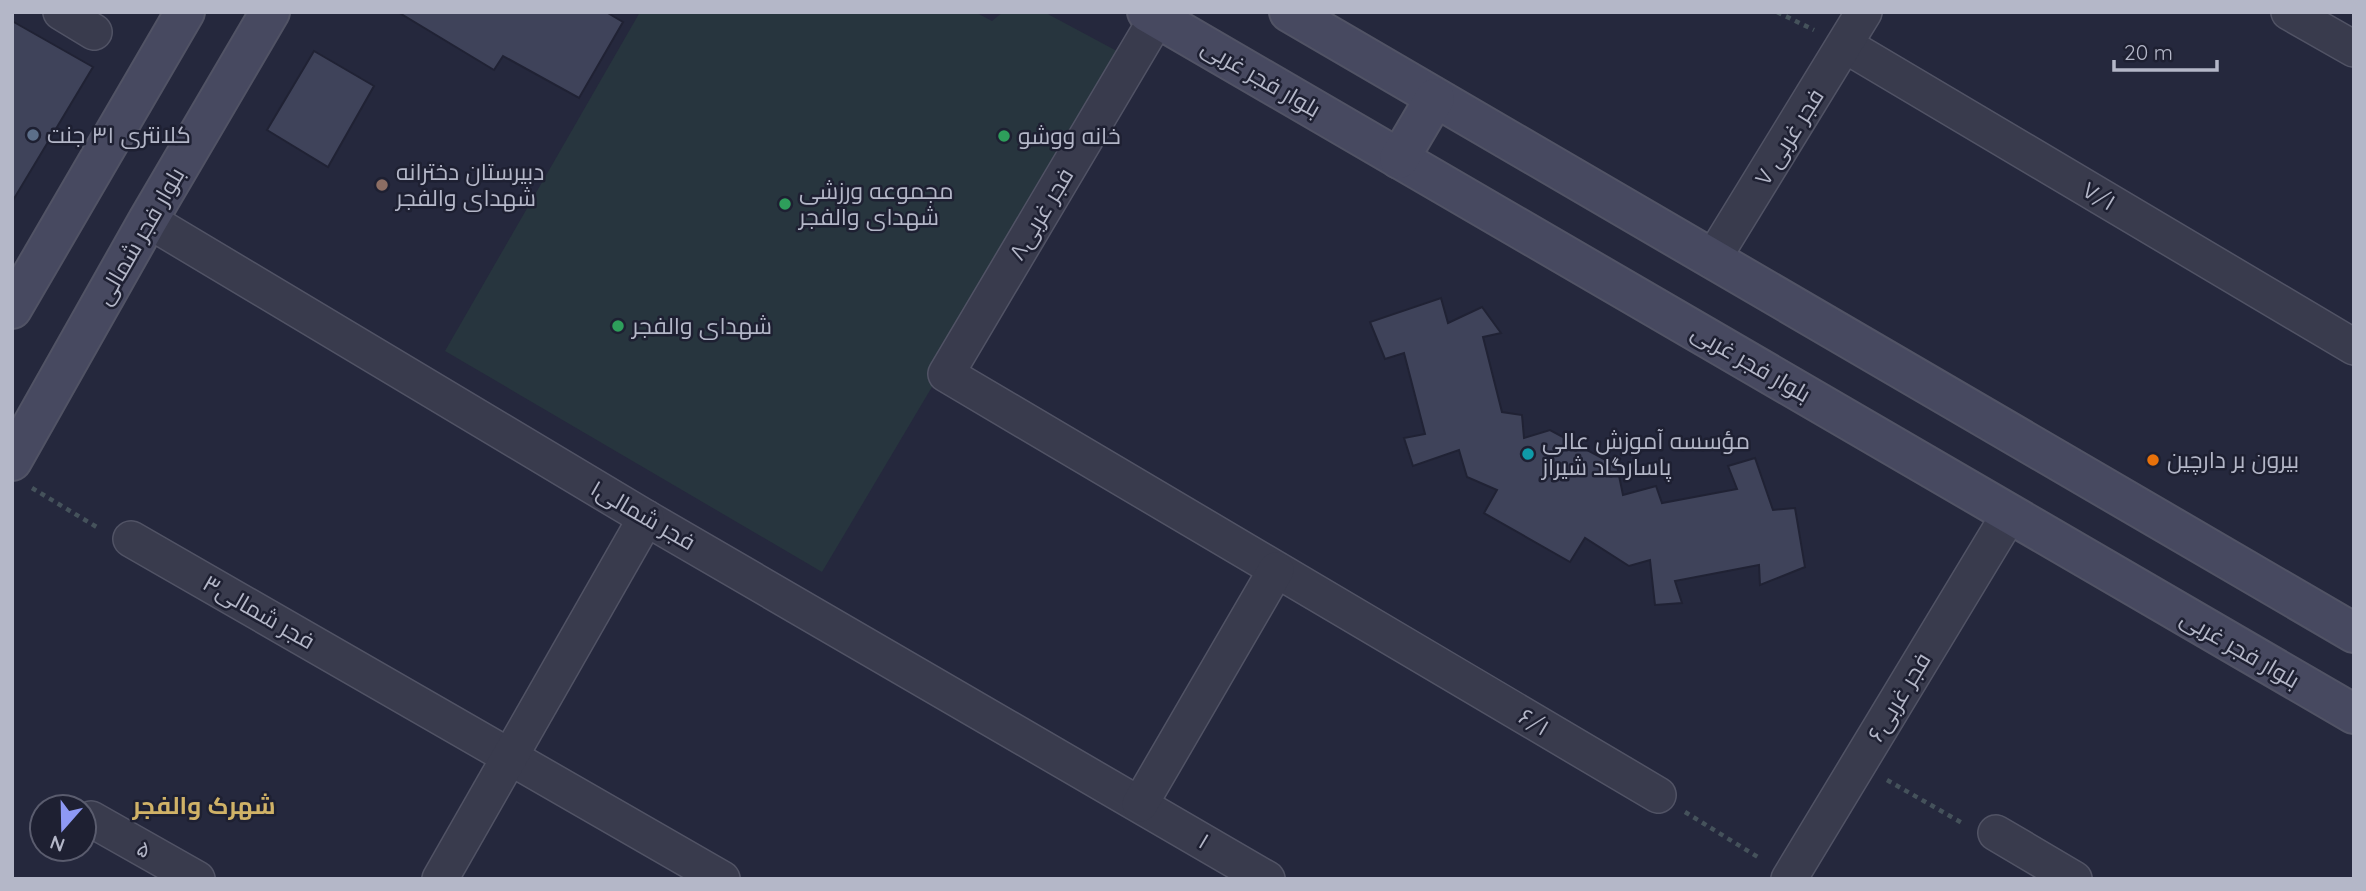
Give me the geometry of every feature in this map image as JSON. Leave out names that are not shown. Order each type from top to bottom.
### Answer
[{"type":"main road","points":[[13,305],[185,12]]},
{"type":"main road","name":"بلوار فجر شمالی","points":[[18,472],[148,220],[270,12]]},
{"type":"main road","points":[[1289,12],[2354,633]]},
{"type":"main road","name":"بلوار فجر غربی","points":[[1152,15],[2354,714]]},
{"type":"main road","points":[[1399,159],[1435,98]]},
{"type":"street","points":[[61,12],[94,32]]},
{"type":"street","name":"۷ فجر غربی","points":[[1712,260],[1864,12]]},
{"type":"street","points":[[2289,12],[2354,49]]},
{"type":"street","name":"فجر غربی۸","points":[[946,374],[1152,15]]},
{"type":"street","name":"۷/۱","points":[[1845,45],[2354,347]]},
{"type":"street","name":"فجر شمالی۱","points":[[148,220],[646,518],[1140,804]]},
{"type":"street","name":"۶/۱","points":[[946,374],[1657,795]]},
{"type":"street","name":"فجر غربی۶","points":[[1789,878],[2009,514]]},
{"type":"street","points":[[440,879],[646,518]]},
{"type":"street","name":"فجر شمالی۳","points":[[131,539],[722,879]]},
{"type":"street","points":[[1140,804],[1276,570]]},
{"type":"street","name":"۱","points":[[1140,804],[1267,879]]},
{"type":"street","name":"۵","points":[[98,823],[197,879]]},
{"type":"street","points":[[1996,834],[2074,879]]},
{"type":"path","points":[[18,472],[127,545],[131,539]]},
{"type":"path","points":[[1859,764],[1992,840],[1996,834]]},
{"type":"path","points":[[1657,795],[1789,878]]},
{"type":"shaded area","name":"مجموعه ورزشی شهدای والفجر","points":[[640,12],[975,12],[992,21],[1003,12],[1044,12],[1128,57],[822,572],[445,351]]},
{"type":"building","points":[[398,12],[606,12],[623,22],[579,98],[503,56],[494,70]]},
{"type":"building","name":"کلانتری ۳۱ جنت","points":[[12,21],[93,67],[12,202]]},
{"type":"building","points":[[314,51],[374,86],[328,167],[267,130]]},
{"type":"building","name":"مؤسسه آموزش عالی پاسارگاد شیراز","points":[[1441,298],[1448,323],[1482,307],[1501,333],[1483,337],[1502,412],[1522,415],[1524,438],[1550,430],[1617,466],[1623,495],[1656,486],[1662,503],[1737,489],[1728,466],[1755,458],[1773,510],[1795,508],[1805,567],[1760,585],[1759,565],[1675,581],[1682,603],[1655,605],[1650,560],[1629,566],[1585,538],[1570,562],[1484,513],[1497,490],[1467,477],[1459,450],[1413,466],[1404,438],[1425,434],[1404,353],[1385,359],[1370,322]]},
{"type":"place","name":"کلانتری ۳۱ جنت","points":[[33,135]]},
{"type":"place","name":"خانه ووشو","points":[[1004,136]]},
{"type":"place","name":"دبیرستان دخترانه شهدای والفجر","points":[[382,185]]},
{"type":"place","name":"مجموعه ورزشی شهدای والفجر","points":[[785,204]]},
{"type":"place","name":"شهدای والفجر","points":[[618,326]]},
{"type":"place","name":"مؤسسه آموزش عالی پاسارگاد شیراز","points":[[1528,454]]},
{"type":"place","name":"بیرون بر دارچین","points":[[2153,460]]},
{"type":"district","name":"شهرک والفجر","points":[[204,806]]}]
